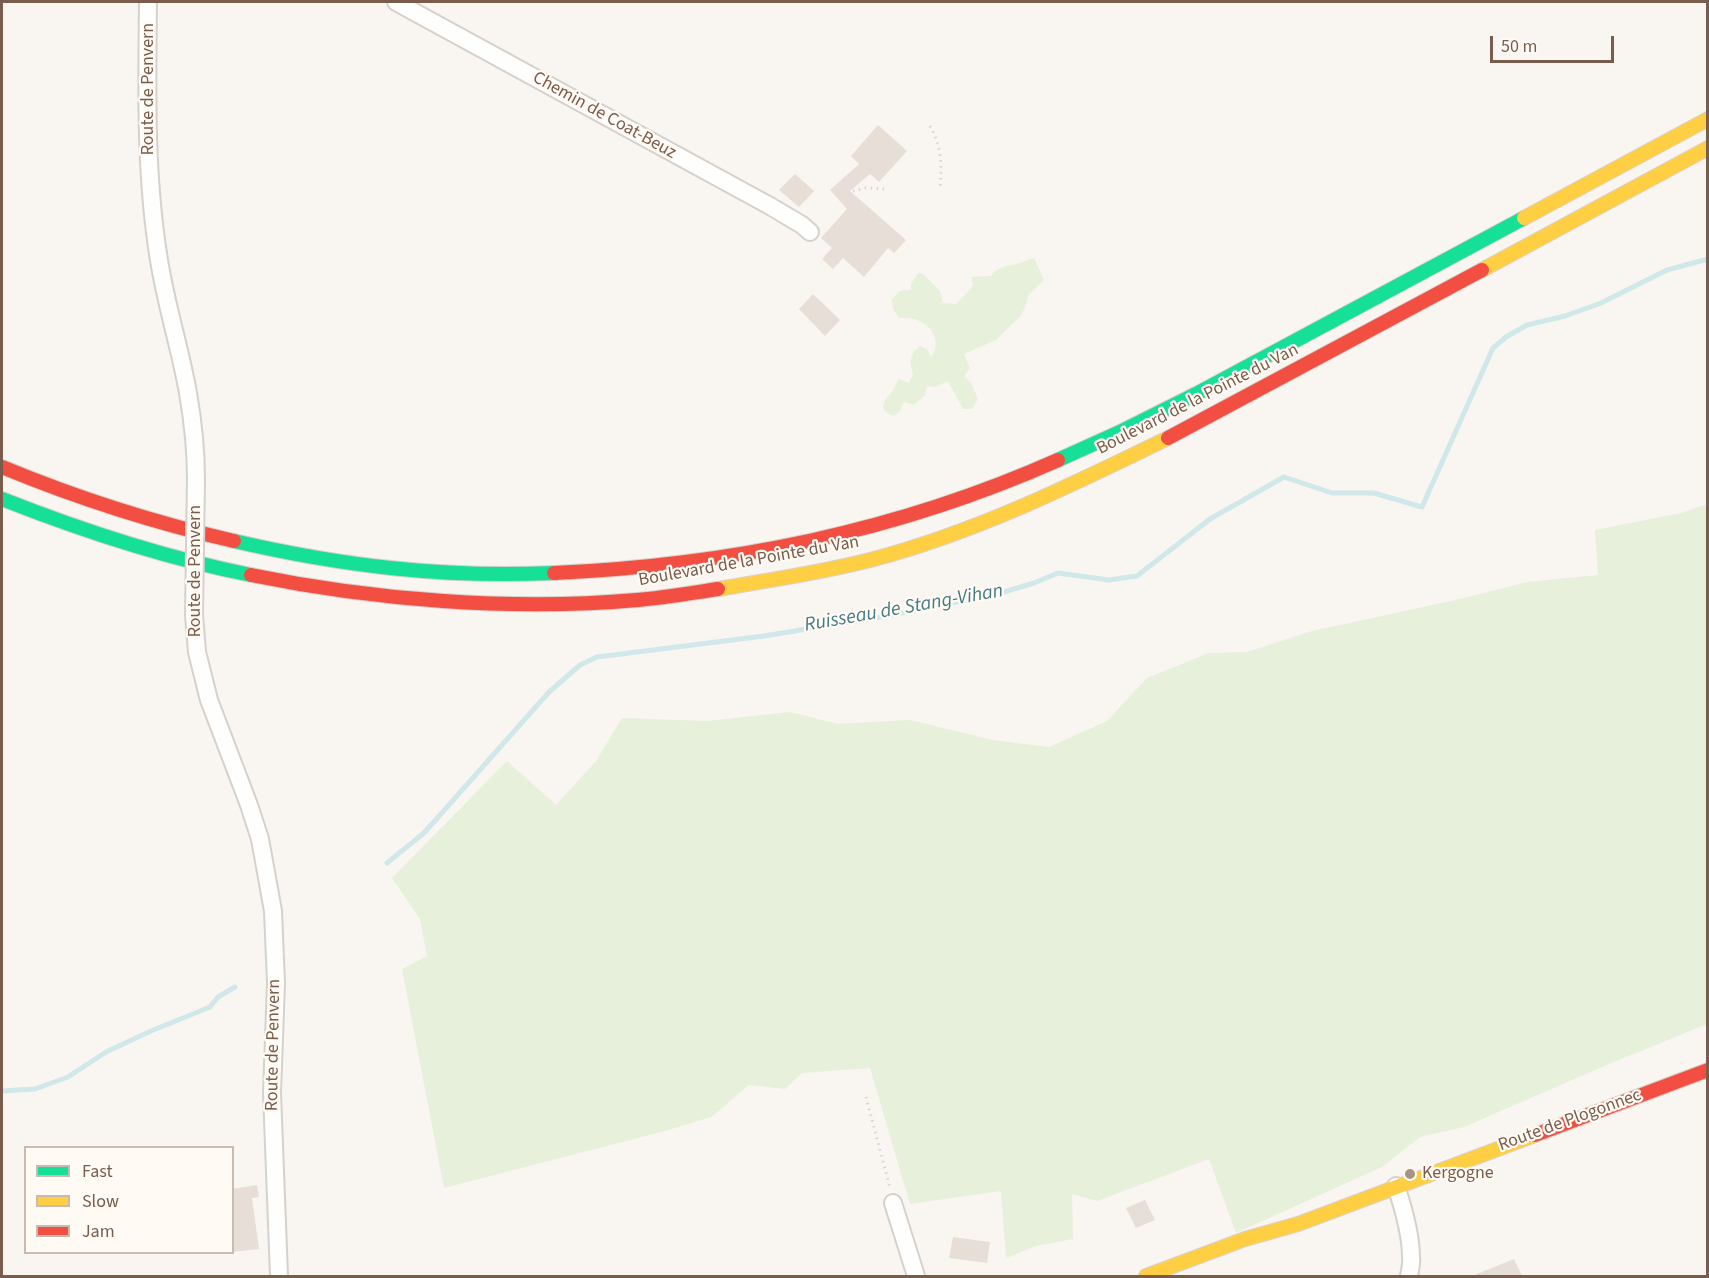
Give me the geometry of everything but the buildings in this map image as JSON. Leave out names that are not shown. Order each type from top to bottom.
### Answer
[{"type":"main road","name":"Boulevard de la Pointe du Van","points":[[2,467],[58,490],[128,514],[240,543],[346,563],[397,569],[512,574],[585,572],[707,561],[766,551],[890,522],[1057,461],[1138,423],[1282,348],[1707,119]]},
{"type":"main road","name":"Boulevard de la Pointe du Van","points":[[2,499],[70,526],[193,564],[294,584],[386,596],[537,604],[638,600],[847,566],[951,534],[1009,512],[1161,442],[1707,148]]},
{"type":"main road","points":[[1282,348],[1487,223]]},
{"type":"main road","name":"Route de Plogonnec","points":[[1146,1276],[1245,1239],[1298,1224],[1707,1070]]},
{"type":"main road","name":"Route de Plogonnec","points":[[1183,1276],[1251,1248],[1298,1224]]},
{"type":"street","name":"Route de Penvern","points":[[148,2],[148,117],[153,216],[159,260],[188,393],[193,429],[196,479],[194,615],[197,652],[219,731],[260,839],[273,911],[276,984],[272,1093],[279,1276]]},
{"type":"street","name":"Chemin de Coat-Beuz","points":[[396,2],[770,206],[810,232]]},
{"type":"street","points":[[1396,1186],[1412,1257],[1409,1276]]},
{"type":"street","points":[[893,1203],[916,1276]]},
{"type":"path","points":[[930,126],[937,140],[941,158],[940,190]]},
{"type":"path","points":[[853,191],[865,188],[885,189]]},
{"type":"path","points":[[866,1097],[893,1203]]},
{"type":"green space","points":[[1034,258],[1044,280],[1029,294],[1020,317],[996,340],[964,354],[970,368],[964,376],[971,383],[978,399],[972,409],[963,409],[948,381],[935,387],[927,386],[925,395],[914,405],[904,402],[900,411],[894,416],[884,410],[884,403],[899,379],[909,383],[913,374],[910,362],[913,353],[920,346],[927,349],[931,357],[936,345],[933,334],[926,325],[914,319],[899,318],[893,309],[892,299],[900,291],[911,290],[911,284],[918,273],[922,273],[940,291],[943,303],[956,304],[973,286],[972,277],[991,276],[1001,268]]},
{"type":"green space","points":[[1707,504],[1707,1024],[1464,1127],[1420,1137],[1382,1167],[1236,1233],[1209,1159],[1097,1201],[1072,1194],[1073,1239],[1036,1246],[1006,1258],[1001,1191],[910,1204],[870,1068],[802,1073],[785,1089],[749,1085],[711,1117],[444,1188],[402,969],[427,956],[420,919],[392,878],[507,761],[556,805],[596,761],[622,718],[707,721],[790,712],[838,724],[910,720],[993,740],[1049,747],[1107,721],[1147,678],[1209,653],[1247,652],[1312,631],[1527,582],[1598,575],[1595,530],[1681,513]]},
{"type":"waterway","name":"Ruisseau de Stang-Vihan","points":[[387,863],[424,833],[549,692],[580,665],[597,657],[764,636],[887,616],[997,594],[1058,573],[1109,580],[1137,576],[1210,519],[1284,477],[1332,493],[1374,493],[1422,507],[1493,348],[1506,337],[1527,325],[1565,316],[1601,303],[1667,270],[1708,259]]},
{"type":"waterway","name":"Ruisseau de Stang-Vihan","points":[[2,1091],[35,1089],[68,1077],[106,1052],[210,1007],[218,997],[235,987]]},
{"type":"traffic: fast","points":[[1058,460],[1198,393],[1524,218]]},
{"type":"traffic: fast","points":[[2,499],[125,543],[251,575]]},
{"type":"traffic: fast","points":[[234,541],[314,557],[432,572],[554,573]]},
{"type":"traffic: slow","points":[[1524,218],[1708,119]]},
{"type":"traffic: slow","points":[[1482,270],[1708,148]]},
{"type":"traffic: slow","points":[[718,589],[851,565],[909,549],[985,522],[1168,438]]},
{"type":"traffic: slow","points":[[1146,1276],[1245,1239],[1298,1224],[1535,1135]]},
{"type":"traffic: jam","points":[[1168,438],[1482,270]]},
{"type":"traffic: jam","points":[[554,573],[684,562],[748,553],[811,540],[936,507],[1058,460]]},
{"type":"traffic: jam","points":[[2,467],[116,509],[234,541]]},
{"type":"traffic: jam","points":[[251,575],[297,584],[394,597],[492,604],[590,603],[667,597],[718,589]]},
{"type":"traffic: jam","points":[[1535,1135],[1708,1070]]},
{"type":"place","name":"Kergogne","points":[[1410,1174]]}]
